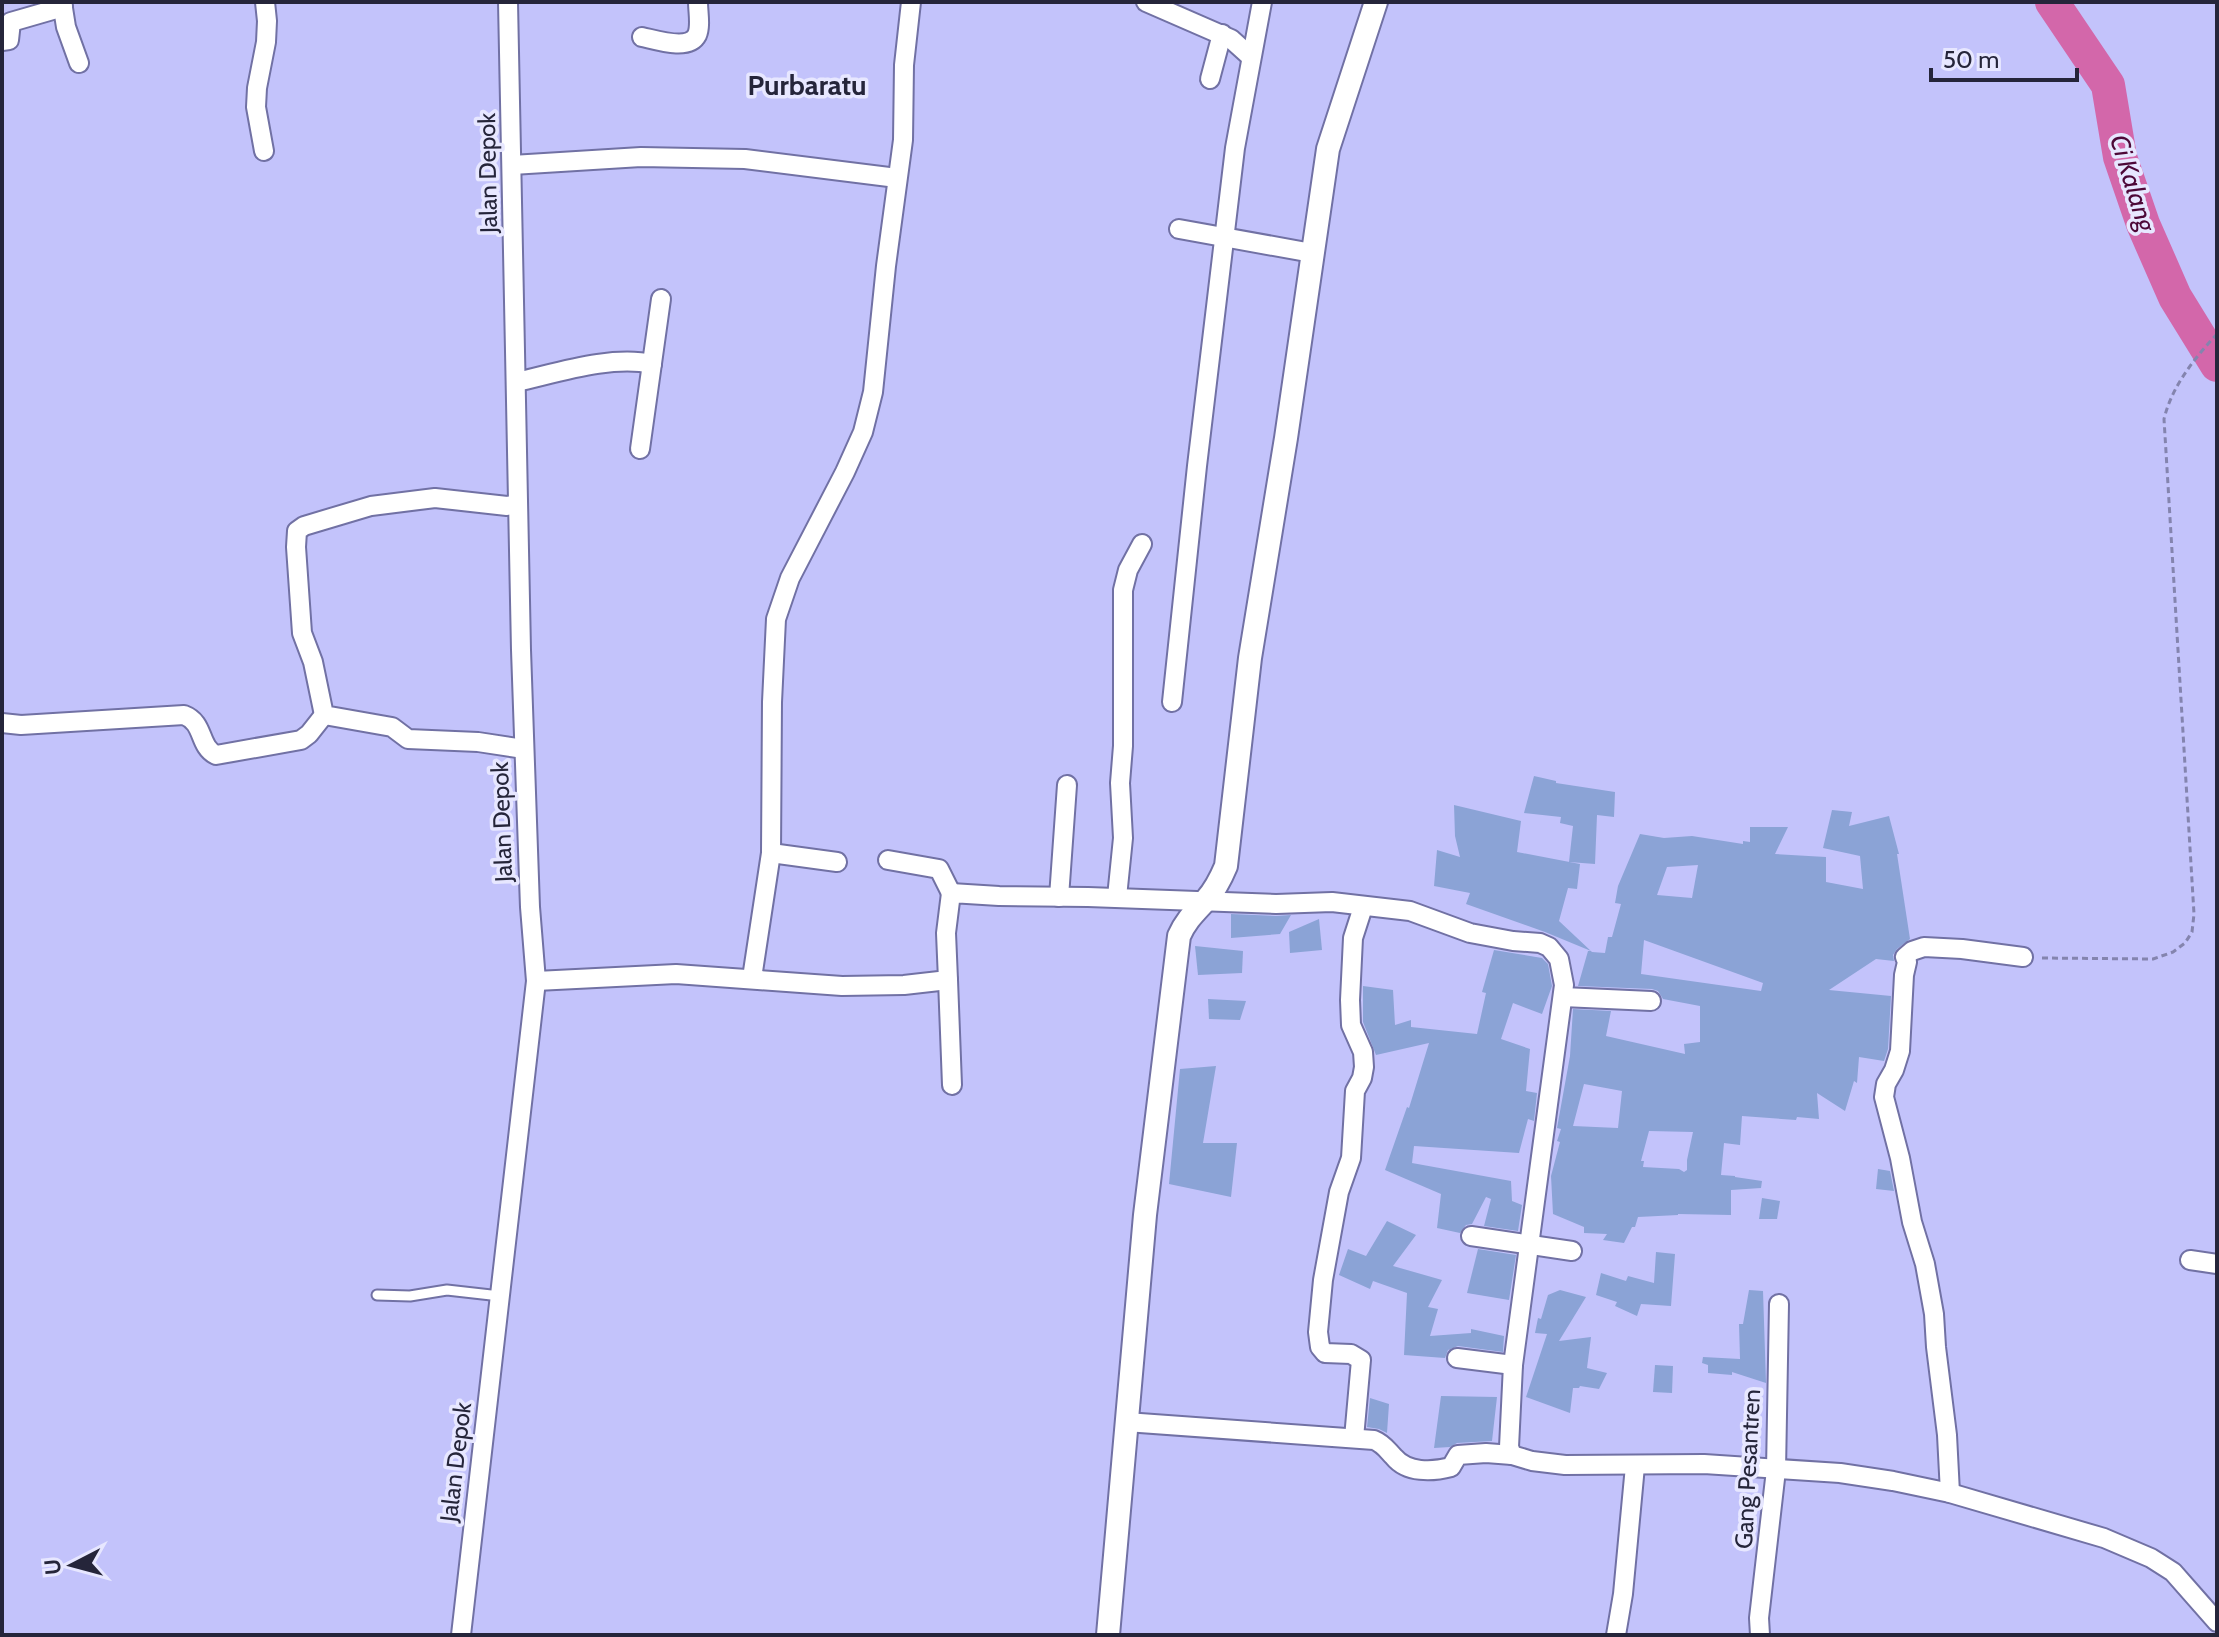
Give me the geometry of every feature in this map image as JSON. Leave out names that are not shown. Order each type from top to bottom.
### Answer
[{"type":"street","points":[[264,151],[256,107],[266,42],[265,2]]},
{"type":"street","name":"Jalan Depok","points":[[461,1635],[536,981],[524,749],[508,2]]},
{"type":"street","points":[[642,37],[680,43],[696,38],[698,2]]},
{"type":"street","points":[[752,978],[771,853],[776,619],[790,578],[845,472],[869,412],[903,140],[904,65],[911,2]]},
{"type":"street","points":[[1146,2],[1220,42],[1235,41],[1251,57]]},
{"type":"street","points":[[1172,702],[1219,236],[1262,2]]},
{"type":"street","points":[[1108,1635],[1145,1215],[1179,936],[1192,914],[1217,884],[1226,866],[1250,658],[1333,129],[1376,2]]},
{"type":"street","points":[[2,41],[9,40],[11,22],[62,5],[71,45],[79,63]]},
{"type":"street","points":[[1210,79],[1220,42]]},
{"type":"street","points":[[512,165],[641,157],[745,159],[897,178]]},
{"type":"street","points":[[1179,229],[1312,253]]},
{"type":"street","points":[[640,449],[661,299]]},
{"type":"street","points":[[516,382],[612,362],[652,364]]},
{"type":"street","points":[[324,715],[313,662],[302,633],[297,531],[304,526],[371,506],[435,498],[491,505],[518,504]]},
{"type":"street","points":[[1117,897],[1123,838],[1120,783],[1123,746],[1123,590],[1128,570],[1142,544]]},
{"type":"street","points":[[2,723],[21,725],[184,715],[195,721],[208,749],[216,755],[301,740],[324,715]]},
{"type":"street","points":[[324,715],[392,727],[408,739],[478,742],[524,749]]},
{"type":"street","points":[[1059,897],[1067,785]]},
{"type":"street","points":[[771,853],[837,862]]},
{"type":"street","points":[[888,860],[939,869],[951,893],[946,933],[952,1085]]},
{"type":"street","points":[[951,893],[1276,904],[1332,902],[1410,911],[1470,933],[1549,947],[1559,959],[1563,974],[1563,997],[1513,1365],[1509,1447],[1512,1455]]},
{"type":"street","points":[[1354,1438],[1361,1360],[1351,1354],[1325,1353],[1320,1347],[1318,1332],[1326,1260],[1339,1192],[1351,1158],[1355,1091],[1364,1067],[1363,1052],[1351,1025],[1350,1000],[1353,938],[1363,907]]},
{"type":"street","points":[[1950,1493],[1934,1314],[1925,1264],[1912,1222],[1884,1097],[1900,1051],[1905,957],[1924,947],[2023,957]]},
{"type":"street","points":[[536,981],[676,974],[856,986],[948,980]]},
{"type":"street","points":[[1563,997],[1651,1001]]},
{"type":"street","points":[[1471,1236],[1572,1251]]},
{"type":"street","points":[[2190,1260],[2217,1264]]},
{"type":"street","name":"Gang Pesantren","points":[[1760,1635],[1759,1618],[1776,1470],[1779,1304]]},
{"type":"street","points":[[1457,1358],[1513,1365]]},
{"type":"street","points":[[1126,1422],[1354,1438],[1381,1443],[1401,1464],[1418,1469],[1451,1467],[1458,1455],[1486,1453],[1565,1465],[1704,1464],[1840,1473],[1893,1481],[1950,1493],[2104,1538],[2151,1558],[2173,1572],[2217,1622]]},
{"type":"street","points":[[1616,1635],[1635,1466]]},
{"type":"lane","points":[[377,1295],[410,1296],[447,1290],[500,1296]]},
{"type":"path","points":[[2023,957],[2153,959],[2173,952],[2185,943],[2192,932],[2194,914],[2164,437],[2166,410],[2178,382],[2216,334]]},
{"type":"building","points":[[1534,776],[1556,783],[1615,792],[1614,817],[1597,815],[1595,864],[1569,862],[1573,826],[1560,823],[1561,817],[1524,813]]},
{"type":"building","points":[[1454,805],[1521,821],[1517,852],[1580,864],[1577,889],[1568,888],[1559,921],[1591,951],[1466,904],[1470,893],[1434,886],[1437,850],[1460,857],[1455,836]]},
{"type":"building","points":[[1832,810],[1852,812],[1849,826],[1889,816],[1899,854],[1910,939],[1897,949],[1893,955],[1894,961],[1876,959],[1829,990],[1891,996],[1888,1049],[1884,1061],[1859,1057],[1857,1083],[1854,1081],[1845,1111],[1817,1093],[1819,1119],[1742,1116],[1740,1145],[1724,1143],[1721,1175],[1762,1181],[1761,1188],[1731,1190],[1731,1215],[1638,1217],[1624,1243],[1603,1240],[1607,1234],[1584,1233],[1584,1227],[1553,1214],[1551,1176],[1560,1142],[1557,1141],[1561,1129],[1557,1128],[1570,1056],[1573,1009],[1611,1011],[1606,1036],[1685,1054],[1684,1044],[1700,1042],[1700,1006],[1663,999],[1658,991],[1652,989],[1578,986],[1588,951],[1605,953],[1621,904],[1615,903],[1618,886],[1640,834],[1664,838],[1692,836],[1743,844],[1743,841],[1750,842],[1750,827],[1788,827],[1775,854],[1826,857],[1826,882],[1863,889],[1860,856],[1823,848]],"holes":[[[1698,865],[1692,898],[1657,895],[1667,867]],[[1644,940],[1763,983],[1761,991],[1641,974]],[[1584,1084],[1622,1091],[1618,1128],[1573,1126]],[[1649,1131],[1693,1132],[1687,1170],[1684,1172],[1643,1167],[1644,1161],[1641,1161]]]},
{"type":"building","points":[[1231,914],[1291,915],[1280,934],[1231,938]]},
{"type":"building","points":[[1319,919],[1322,950],[1290,953],[1289,932]]},
{"type":"building","points":[[1195,946],[1243,951],[1242,973],[1198,975]]},
{"type":"building","points":[[1494,950],[1542,958],[1548,964],[1552,986],[1542,1014],[1513,1003],[1501,1039],[1530,1049],[1526,1091],[1537,1093],[1534,1121],[1528,1119],[1519,1153],[1414,1146],[1412,1163],[1511,1181],[1512,1201],[1522,1205],[1518,1231],[1484,1226],[1491,1199],[1486,1197],[1472,1224],[1466,1225],[1460,1233],[1437,1228],[1441,1194],[1385,1170],[1429,1043],[1376,1055],[1363,1022],[1363,986],[1393,990],[1395,1025],[1411,1020],[1411,1027],[1477,1034],[1486,993],[1482,992]]},
{"type":"building","points":[[1208,999],[1246,1001],[1240,1020],[1209,1019]]},
{"type":"building","points":[[1216,1066],[1203,1143],[1237,1143],[1231,1197],[1169,1184],[1180,1069]]},
{"type":"building","points":[[1878,1169],[1890,1171],[1894,1191],[1876,1189]]},
{"type":"building","points":[[1762,1198],[1780,1201],[1777,1219],[1759,1219]]},
{"type":"building","points":[[1387,1221],[1416,1235],[1393,1266],[1442,1280],[1428,1307],[1438,1309],[1430,1336],[1471,1333],[1471,1329],[1504,1336],[1503,1352],[1458,1346],[1448,1350],[1445,1358],[1404,1355],[1407,1293],[1373,1281],[1370,1289],[1339,1275],[1348,1249],[1366,1256]]},
{"type":"building","points":[[1478,1249],[1516,1255],[1509,1300],[1467,1293]]},
{"type":"building","points":[[1656,1252],[1675,1254],[1671,1306],[1641,1304],[1637,1316],[1615,1306],[1617,1302],[1596,1295],[1601,1273],[1626,1281],[1628,1276],[1654,1283]]},
{"type":"building","points":[[1560,1290],[1586,1297],[1559,1341],[1591,1337],[1587,1368],[1607,1373],[1599,1389],[1573,1388],[1570,1413],[1526,1397],[1547,1334],[1535,1333],[1538,1318],[1541,1319],[1548,1295]]},
{"type":"building","points":[[1749,1290],[1763,1291],[1766,1383],[1732,1372],[1732,1375],[1708,1373],[1708,1365],[1702,1363],[1703,1357],[1740,1359],[1739,1324],[1743,1324]]},
{"type":"building","points":[[1655,1365],[1673,1366],[1672,1393],[1653,1392]]},
{"type":"building","points":[[1441,1396],[1497,1397],[1492,1441],[1434,1448]]},
{"type":"building","points":[[1370,1398],[1389,1404],[1387,1433],[1367,1427]]},
{"type":"waterway","name":"Ci Kalang","points":[[2052,2],[2108,85],[2120,157],[2143,224],[2175,297],[2217,365]]},
{"type":"district","name":"Purbaratu","points":[[807,85]]}]
